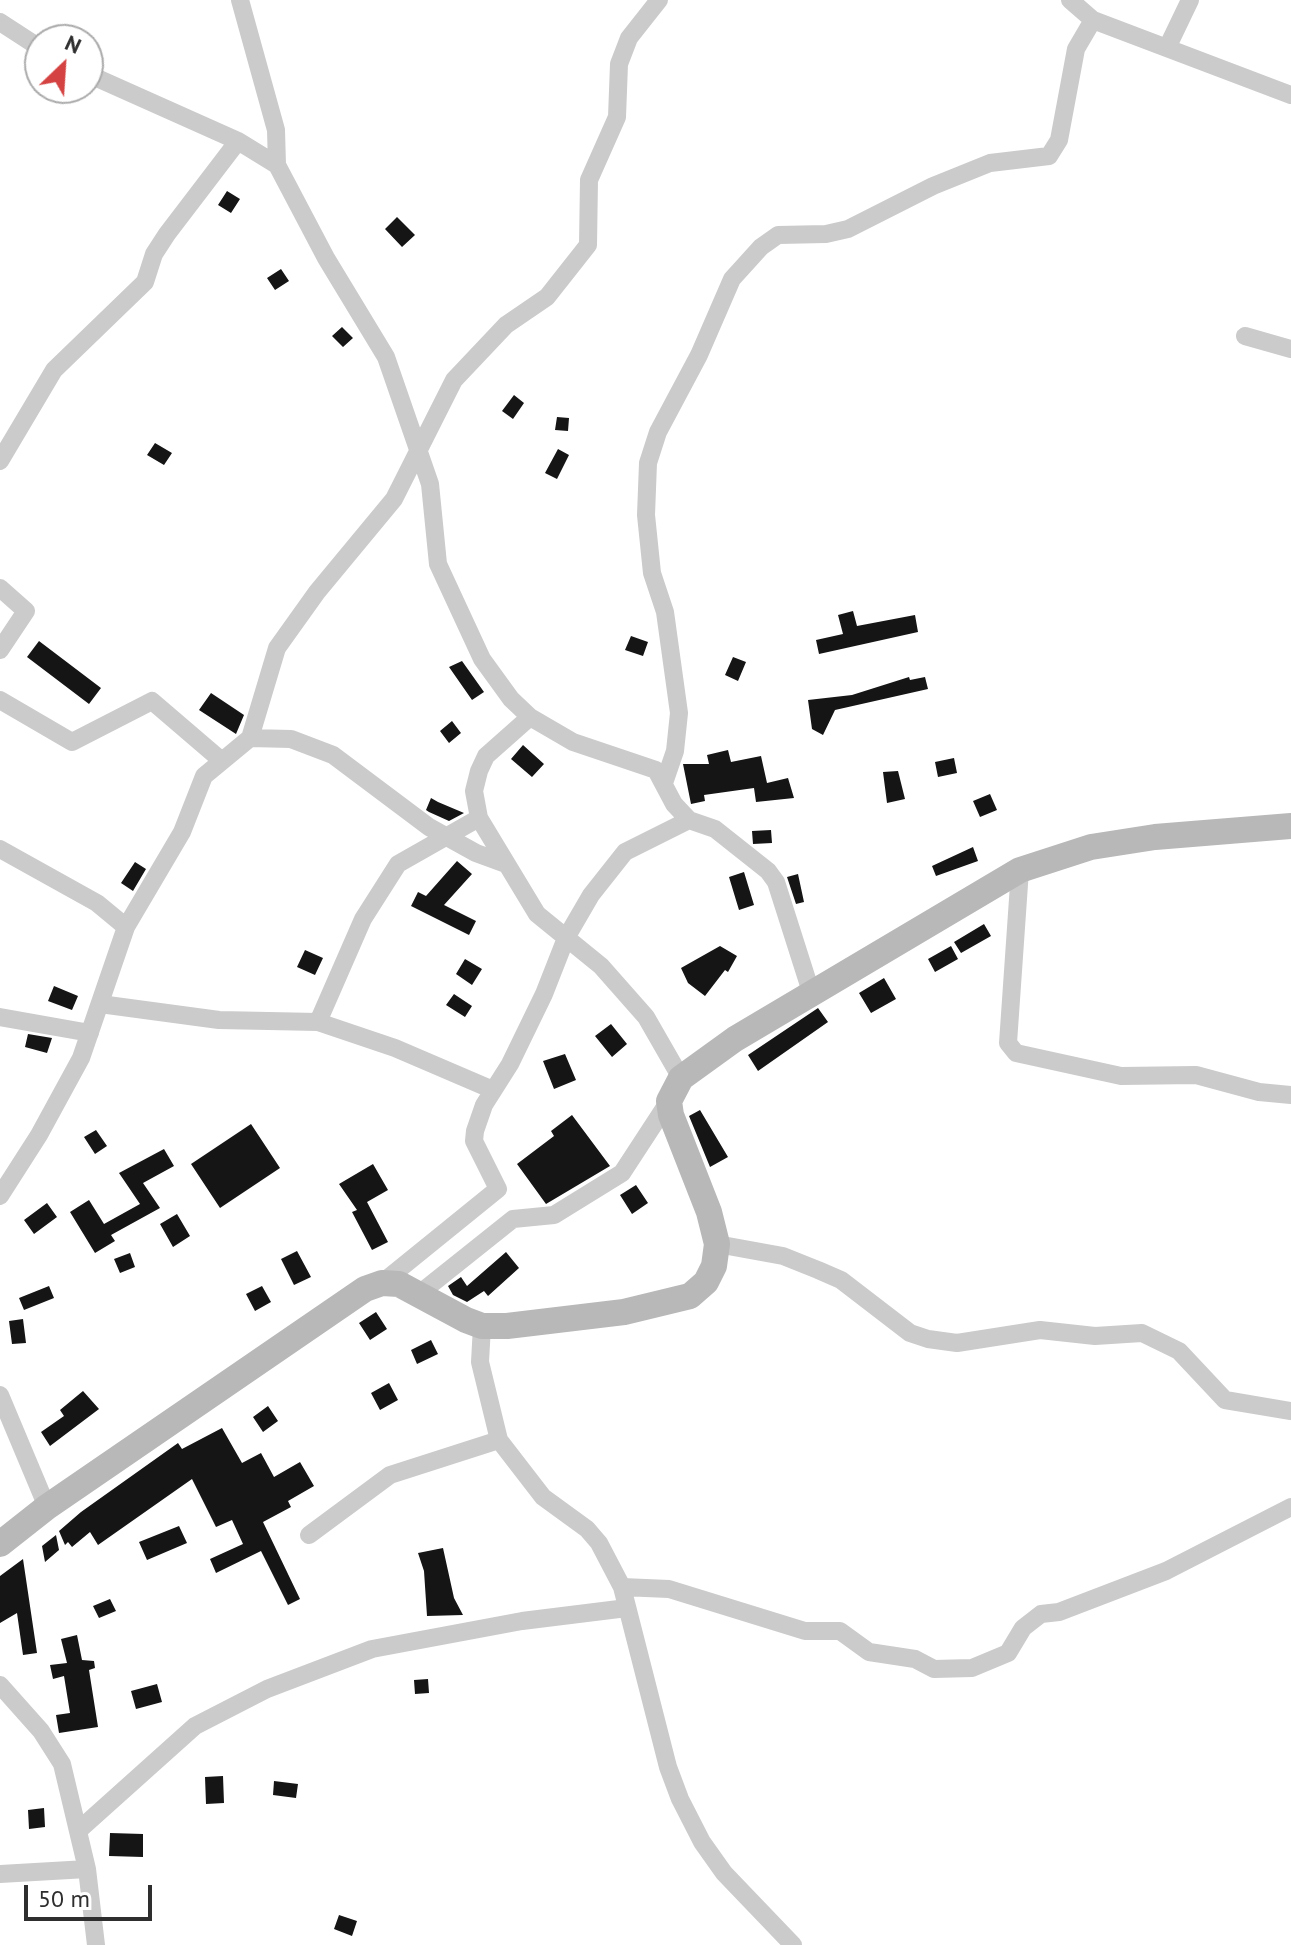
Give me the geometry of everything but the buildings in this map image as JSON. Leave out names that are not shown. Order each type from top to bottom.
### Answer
[{"type":"main road","points":[[0,1544],[47,1507],[365,1289],[382,1283],[399,1284],[447,1313],[482,1326],[507,1326],[624,1312],[690,1296],[710,1274],[717,1244],[690,1161],[678,1137],[675,1089],[735,1039],[1012,874],[1091,847],[1155,837],[1291,826]]},
{"type":"street","points":[[240,0],[276,130],[277,165],[326,258],[386,357],[394,388],[419,447],[430,484],[438,564],[482,659],[511,699],[530,717],[573,742],[656,770],[674,804],[689,820],[715,829],[773,876],[812,995]]},
{"type":"street","points":[[0,1196],[61,1098],[90,1033],[126,927],[182,832],[204,776],[250,738],[277,648],[317,592],[394,499],[454,380],[506,325],[547,297],[588,245],[589,180],[617,117],[619,64],[629,38],[659,0]]},
{"type":"street","points":[[1167,48],[1190,0]]},
{"type":"street","points":[[1072,2],[1093,20],[1291,95]]},
{"type":"street","points":[[664,783],[675,751],[679,713],[665,612],[652,573],[646,515],[648,463],[658,432],[699,355],[732,279],[761,247],[778,235],[826,234],[848,229],[933,186],[990,163],[1049,156],[1059,140],[1076,49],[1093,20]]},
{"type":"street","points":[[0,22],[24,38]]},
{"type":"street","points":[[104,81],[238,141],[277,165]]},
{"type":"street","points":[[0,461],[10,449],[35,395],[54,370],[145,282],[154,254],[167,234],[238,141]]},
{"type":"street","points":[[1245,336],[1291,349]]},
{"type":"street","points":[[0,588],[26,611],[0,650]]},
{"type":"street","points":[[0,700],[72,742],[152,701],[222,761]]},
{"type":"street","points":[[419,1294],[513,1219],[554,1215],[622,1173],[675,1089],[646,1017],[601,966],[537,914],[479,818],[474,791],[486,756],[530,717]]},
{"type":"street","points":[[250,738],[291,739],[333,755],[445,836],[506,864]]},
{"type":"street","points":[[318,1022],[363,919],[398,864],[479,818]]},
{"type":"street","points":[[382,1283],[494,1194],[498,1183],[474,1141],[478,1119],[522,1041],[566,938],[591,895],[625,852],[689,820]]},
{"type":"street","points":[[0,849],[97,903],[126,927]]},
{"type":"street","points":[[1012,874],[1008,1043],[1016,1053],[1121,1076],[1196,1075],[1259,1092],[1291,1095]]},
{"type":"street","points":[[100,1004],[219,1020],[318,1022],[395,1048],[493,1090]]},
{"type":"street","points":[[0,1017],[90,1033]]},
{"type":"street","points":[[494,1194],[513,1219]]},
{"type":"street","points":[[717,1244],[783,1256],[841,1280],[910,1333],[928,1339],[957,1343],[1040,1330],[1095,1336],[1142,1333],[1179,1351],[1225,1400],[1291,1411]]},
{"type":"street","points":[[482,1326],[480,1362],[499,1440],[543,1497],[587,1529],[599,1543],[622,1587],[668,1767],[694,1828],[724,1873],[793,1945]]},
{"type":"street","points":[[0,1395],[47,1507]]},
{"type":"street","points":[[309,1535],[390,1475],[499,1440]]},
{"type":"street","points":[[622,1587],[669,1589],[805,1631],[840,1631],[869,1652],[915,1659],[934,1669],[972,1668],[1008,1653],[1023,1628],[1041,1614],[1059,1612],[1166,1571],[1291,1507]]},
{"type":"street","points":[[79,1830],[195,1726],[267,1689],[372,1649],[522,1621],[627,1608]]},
{"type":"street","points":[[0,1685],[41,1731],[62,1764],[87,1869],[96,1945]]},
{"type":"street","points":[[0,1874],[87,1869]]}]
